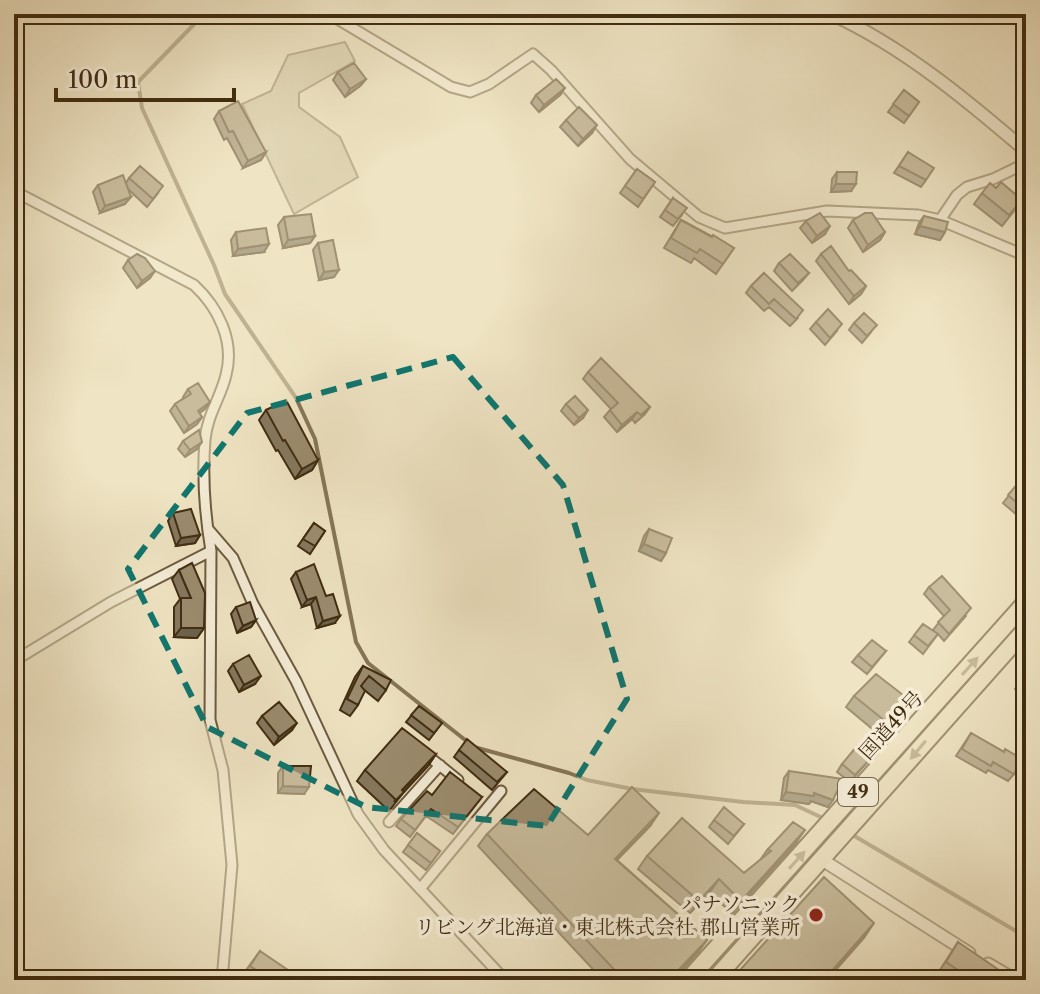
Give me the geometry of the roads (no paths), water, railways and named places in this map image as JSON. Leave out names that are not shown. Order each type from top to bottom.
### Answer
[{"type":"highway","name":"国道49号","points":[[688,980],[1026,602]]},
{"type":"highway","name":"国道49号","points":[[714,980],[1026,629]]},
{"type":"street","points":[[329,14],[451,87],[470,92],[489,84],[533,54],[630,159],[699,217],[725,228],[827,211],[918,215],[940,220],[1026,256]]},
{"type":"street","points":[[831,14],[918,65],[1026,151]]},
{"type":"street","points":[[940,220],[949,205],[967,187],[1026,163]]},
{"type":"street","points":[[14,191],[194,285],[207,297],[222,323],[228,360],[226,377],[205,436],[206,526],[211,551],[210,720],[223,770],[232,865],[222,980]]},
{"type":"street","points":[[206,526],[233,558],[253,604],[296,681],[358,814],[384,850],[505,980]]},
{"type":"street","points":[[14,661],[111,602],[211,551]]},
{"type":"street","points":[[419,749],[465,785]]},
{"type":"street","points":[[389,822],[440,765]]},
{"type":"street","points":[[420,889],[501,791]]},
{"type":"street","points":[[477,794],[490,804]]},
{"type":"street","points":[[821,859],[926,928],[1015,980]]},
{"type":"waterway","points":[[204,14],[138,82],[142,108],[225,294],[296,398],[315,439],[356,642],[368,663],[474,747],[587,780],[632,789],[795,805],[827,820]]},
{"type":"waterway","points":[[851,834],[1026,937]]},
{"type":"place","name":"パナソニック リビング北海道・東北株式会社 郡山営業所","points":[[816,915]]}]
